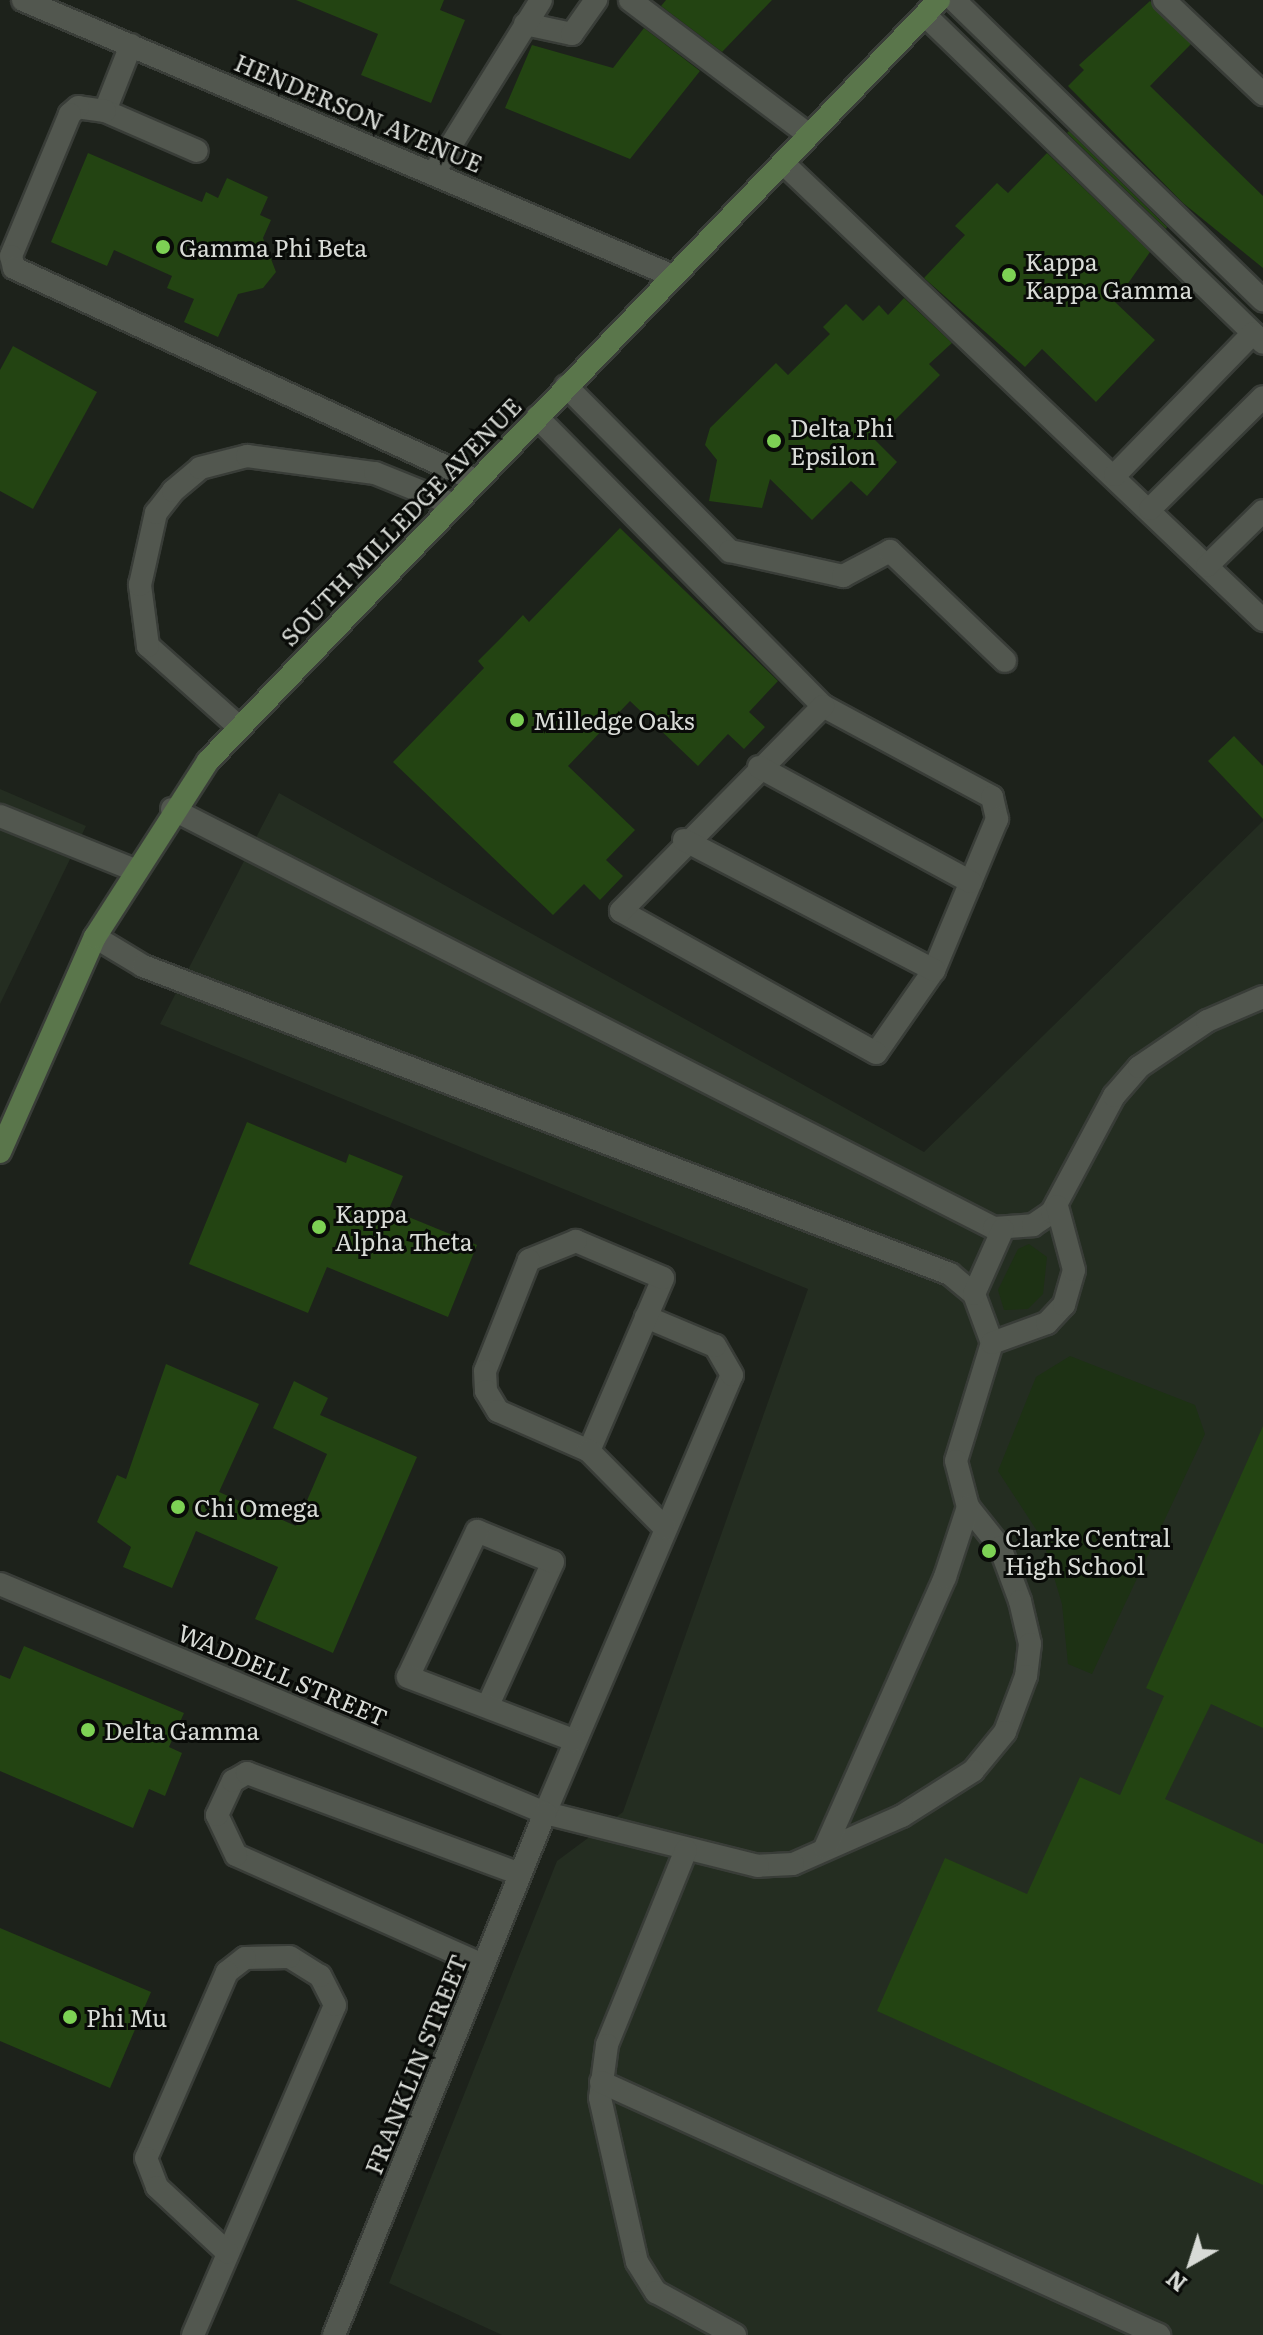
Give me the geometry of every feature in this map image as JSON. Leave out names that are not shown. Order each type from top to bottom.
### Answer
[{"type":"main road","name":"SOUTH MILLEDGE AVENUE","points":[[0,1152],[95,937],[172,809],[239,727],[932,8]]},
{"type":"street","name":"HENDERSON AVENUE","points":[[23,0],[435,171],[673,276]]},
{"type":"street","points":[[435,171],[541,0]]},
{"type":"street","points":[[525,24],[572,34],[596,0]]},
{"type":"street","points":[[630,0],[809,135]]},
{"type":"street","points":[[954,0],[1263,300]]},
{"type":"street","points":[[1164,0],[1263,94]]},
{"type":"street","points":[[932,8],[1258,338],[1115,475]]},
{"type":"street","points":[[105,111],[131,45]]},
{"type":"street","points":[[197,151],[105,111],[78,107],[70,114],[11,256],[14,268],[475,480]]},
{"type":"street","points":[[783,163],[1009,383],[1115,475],[1263,620]]},
{"type":"street","points":[[566,386],[730,551],[843,576],[890,551],[1005,661]]},
{"type":"street","points":[[1150,509],[1263,397]]},
{"type":"street","points":[[537,417],[823,706],[992,797],[997,819],[934,970],[876,1053],[621,911],[684,840],[823,706]]},
{"type":"street","points":[[239,727],[148,646],[140,585],[147,538],[173,491],[200,468],[247,456],[375,473],[452,504]]},
{"type":"street","points":[[1207,566],[1263,511]]},
{"type":"street","points":[[759,767],[971,882]]},
{"type":"street","points":[[172,809],[972,1220],[1003,1229],[1033,1225],[1057,1206],[1114,1096],[1139,1067],[1207,1021],[1263,997]]},
{"type":"street","points":[[0,816],[134,870]]},
{"type":"street","points":[[684,840],[934,970]]},
{"type":"street","points":[[95,937],[143,966],[950,1274],[974,1294],[992,1343],[956,1461],[968,1507],[945,1577],[825,1848]]},
{"type":"street","points":[[992,1343],[1047,1323],[1064,1305],[1074,1270],[1057,1206]]},
{"type":"street","points":[[974,1294],[1003,1229]]},
{"type":"street","points":[[589,1451],[663,1278],[576,1241],[529,1260],[485,1371],[486,1391],[498,1411],[589,1451],[665,1528]]},
{"type":"street","name":"FRANKLIN STREET","points":[[334,2335],[573,1740],[732,1375],[715,1346],[646,1317]]},
{"type":"street","name":"WADDELL STREET","points":[[0,1584],[545,1813],[758,1866],[793,1864],[938,1798],[973,1771],[1010,1721],[1030,1644],[1000,1547],[968,1507]]},
{"type":"street","points":[[489,1703],[553,1562],[477,1531],[408,1677],[489,1703],[573,1740]]},
{"type":"street","points":[[483,1965],[236,1855],[217,1815],[233,1781],[247,1773],[520,1874]]},
{"type":"street","points":[[686,1850],[607,2045],[601,2082],[637,2262],[656,2292],[735,2335]]},
{"type":"street","points":[[193,2335],[335,2005],[320,1976],[289,1957],[255,1955],[227,1972],[146,2158],[157,2187],[227,2252]]},
{"type":"street","points":[[601,2082],[1159,2335]]},
{"type":"shaded area","points":[[0,789],[86,826],[0,1004]]},
{"type":"shaded area","name":"Clarke Central High School","points":[[279,793],[924,1152],[1263,821],[1263,2335],[502,2335],[389,2283],[557,1861],[623,1812],[808,1289],[160,1024]]},
{"type":"green space","points":[[1029,1244],[1047,1257],[1043,1294],[1028,1309],[1004,1310],[998,1290],[1018,1249]]},
{"type":"green space","points":[[1070,1356],[1195,1405],[1205,1434],[1092,1674],[1068,1664],[1062,1604],[1043,1540],[998,1471],[1036,1377]]},
{"type":"building","points":[[296,0],[444,0],[440,10],[465,20],[431,103],[361,75],[378,34]]},
{"type":"building","points":[[666,0],[772,0],[722,52],[661,6]]},
{"type":"building","points":[[1150,1],[1191,44],[1150,86],[1263,196],[1263,268],[1183,203],[1068,86],[1084,70],[1079,65]]},
{"type":"building","points":[[644,28],[700,71],[630,159],[505,108],[532,45],[613,68]]},
{"type":"building","points":[[1069,131],[1167,227],[1166,229],[1067,133]]},
{"type":"building","name":"Gamma Phi Beta","points":[[88,153],[202,202],[206,192],[218,198],[227,178],[268,197],[260,215],[271,220],[263,238],[276,272],[263,288],[238,294],[218,337],[184,322],[194,299],[167,288],[172,276],[114,250],[107,266],[51,242]]},
{"type":"building","name":"Kappa Kappa Gamma","points":[[1047,153],[1150,252],[1115,302],[1155,340],[1096,402],[1042,349],[1025,367],[924,278],[965,235],[955,226],[997,183],[1008,193]]},
{"type":"building","points":[[904,298],[952,343],[929,364],[940,375],[875,440],[897,462],[867,496],[851,481],[812,520],[770,479],[762,508],[709,501],[717,460],[705,445],[710,428],[776,363],[788,375],[830,334],[823,327],[846,304],[863,321],[879,305],[888,315]]},
{"type":"building","points":[[13,346],[97,392],[33,509],[0,491],[0,370]]},
{"type":"building","name":"Milledge Oaks","points":[[620,528],[778,681],[749,712],[765,727],[744,749],[728,734],[698,766],[630,701],[568,766],[635,830],[606,860],[623,876],[600,900],[584,884],[553,915],[393,762],[484,668],[478,661],[523,615],[529,622]]},
{"type":"building","points":[[1234,736],[1263,766],[1263,819],[1208,761]]},
{"type":"building","name":"Kappa Alpha Theta","points":[[247,1122],[346,1163],[349,1154],[403,1176],[389,1209],[477,1245],[448,1317],[327,1267],[308,1313],[189,1264]]},
{"type":"building","name":"Chi Omega","points":[[166,1364],[259,1404],[219,1492],[296,1526],[327,1454],[273,1428],[294,1381],[328,1398],[320,1415],[417,1457],[333,1653],[255,1619],[278,1567],[196,1531],[172,1588],[123,1567],[131,1547],[97,1522],[117,1475],[126,1479]]},
{"type":"building","points":[[1263,1426],[1263,1728],[1211,1704],[1165,1799],[1263,1844],[1263,2185],[877,2011],[945,1858],[1027,1894],[1080,1777],[1120,1795],[1164,1696],[1146,1688]]},
{"type":"building","name":"Delta Gamma","points":[[24,1646],[184,1713],[169,1747],[182,1753],[165,1796],[149,1789],[133,1828],[0,1771],[0,1675],[10,1679]]},
{"type":"building","name":"Phi Mu","points":[[0,1928],[151,1992],[110,2088],[0,2041]]},
{"type":"place","name":"Gamma Phi Beta","points":[[163,247]]},
{"type":"place","name":"Kappa Kappa Gamma","points":[[1009,275]]},
{"type":"place","name":"Delta Phi Epsilon","points":[[774,441]]},
{"type":"place","name":"Milledge Oaks","points":[[517,720]]},
{"type":"place","name":"Kappa Alpha Theta","points":[[319,1227]]},
{"type":"place","name":"Chi Omega","points":[[178,1507]]},
{"type":"place","name":"Clarke Central High School","points":[[989,1551]]},
{"type":"place","name":"Delta Gamma","points":[[88,1730]]},
{"type":"place","name":"Phi Mu","points":[[70,2017]]}]
